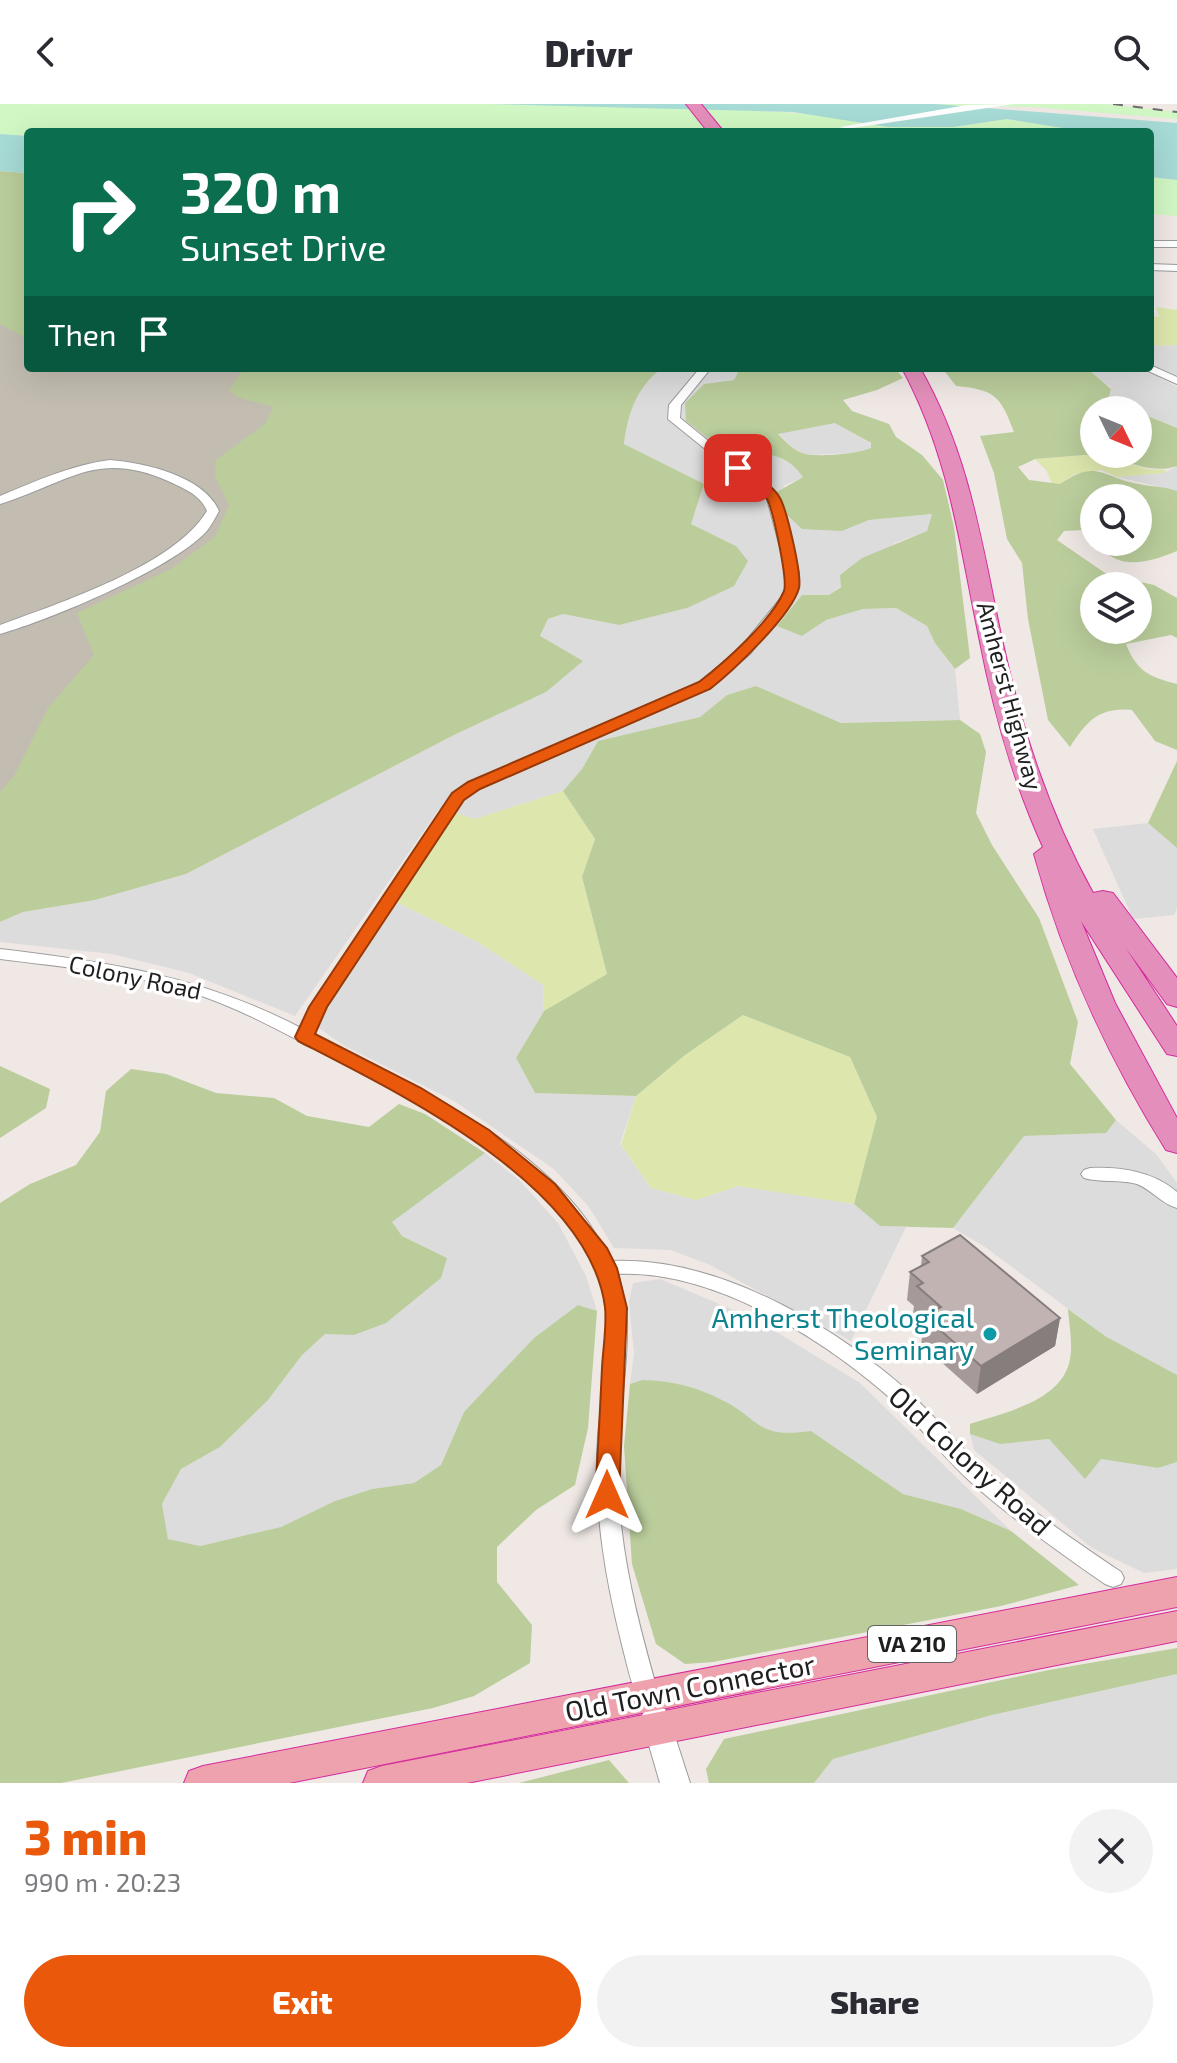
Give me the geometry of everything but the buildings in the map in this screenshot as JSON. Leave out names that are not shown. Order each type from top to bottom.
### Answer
[{"type":"highway","points":[[693,104],[713,128]]},
{"type":"highway","points":[[706,104],[726,128]]},
{"type":"highway","name":"Amherst Highway","points":[[913,372],[932,406],[967,509],[999,678],[1030,787],[1065,863],[1102,932],[1177,1047]]},
{"type":"highway","name":"Amherst Highway","points":[[924,372],[959,435],[974,475],[1012,665],[1031,739],[1072,840],[1103,899],[1177,1017]]},
{"type":"highway","points":[[1030,787],[1056,888],[1084,965],[1118,1038],[1177,1143]]},
{"type":"highway","points":[[1103,899],[1177,998]]},
{"type":"highway","name":"Old Town Connector","points":[[382,1783],[653,1712],[1177,1592]]},
{"type":"highway","name":"Old Town Connector","points":[[203,1783],[1177,1626]]},
{"type":"street","points":[[1154,244],[1177,244]]},
{"type":"street","points":[[1154,267],[1177,268]]},
{"type":"street","points":[[1154,370],[1177,381]]},
{"type":"street","points":[[305,1037],[318,1007],[458,797],[474,786],[705,685],[746,650],[786,600],[791,591],[793,573],[773,498],[722,455],[679,426],[672,416],[675,405],[703,372]]},
{"type":"street","points":[[0,500],[85,467],[125,462],[148,468],[198,492],[207,499],[213,511],[206,524],[141,572],[0,630]]},
{"type":"street","name":"Colony Road","points":[[0,954],[95,966],[167,980],[233,1002],[445,1111],[517,1162],[567,1209],[606,1268],[616,1308],[607,1495],[625,1617],[653,1712]]},
{"type":"street","points":[[1090,1174],[1113,1174],[1147,1180],[1177,1202]]},
{"type":"street","name":"Old Colony Road","points":[[606,1268],[648,1264],[700,1277],[787,1319],[844,1353],[898,1395],[978,1476],[1019,1511],[1113,1578]]},
{"type":"street","points":[[653,1712],[675,1783]]},
{"type":"shaded area","points":[[0,176],[24,176],[24,372],[486,372],[0,849]]},
{"type":"shaded area","points":[[1177,345],[1177,378],[1154,367],[1154,346]]},
{"type":"shaded area","points":[[657,372],[738,372],[734,380],[704,384],[719,444],[775,455],[796,467],[804,477],[783,486],[842,531],[869,520],[932,514],[927,531],[895,543],[829,595],[802,595],[802,636],[826,620],[863,609],[896,608],[927,626],[935,643],[955,669],[960,720],[841,723],[756,686],[727,695],[700,717],[598,741],[582,769],[563,791],[475,819],[439,809],[295,1016],[189,973],[112,954],[0,942],[0,922],[23,912],[95,900],[186,874],[456,734],[546,692],[540,636],[548,619],[563,614],[619,625],[736,546],[691,524],[704,484],[624,444],[627,419],[643,382]]},
{"type":"shaded area","points":[[1092,372],[1149,372],[1177,387],[1177,428],[1152,418],[1152,396],[1109,396],[1111,388]]},
{"type":"shaded area","points":[[835,422],[871,444],[871,448],[861,453],[806,455],[793,448],[778,433]]},
{"type":"shaded area","points":[[1177,466],[1177,491],[1117,477],[1164,473]]},
{"type":"shaded area","points":[[1148,823],[1177,848],[1177,908],[1174,915],[1133,919],[1093,829]]},
{"type":"shaded area","points":[[396,902],[478,942],[543,985],[544,1011],[516,1058],[535,1093],[636,1096],[620,1144],[651,1188],[696,1200],[738,1186],[788,1191],[854,1204],[880,1226],[906,1227],[851,1341],[708,1264],[670,1250],[614,1248],[589,1207],[554,1169],[454,1101],[343,1045],[316,1026],[351,964]]},
{"type":"shaded area","points":[[1116,1120],[1156,1154],[1177,1183],[1177,1375],[1105,1336],[985,1247],[953,1228],[1024,1136],[1105,1133]]},
{"type":"shaded area","points":[[485,1153],[519,1180],[558,1223],[586,1276],[597,1311],[578,1305],[464,1412],[441,1465],[414,1483],[372,1489],[335,1501],[281,1527],[199,1546],[168,1539],[162,1504],[181,1469],[220,1447],[268,1400],[302,1355],[325,1333],[354,1335],[447,1258],[402,1236],[391,1222]]},
{"type":"shaded area","points":[[660,1279],[755,1319],[860,1383],[1011,1531],[961,1509],[903,1494],[811,1431],[787,1434],[762,1429],[723,1400],[642,1380],[630,1384],[634,1353],[629,1302],[633,1283]]},
{"type":"shaded area","points":[[970,1434],[1000,1444],[1049,1439],[1101,1459],[1158,1468],[1177,1462],[1177,1569],[1144,1573],[1092,1548],[974,1450]]},
{"type":"shaded area","points":[[1177,1674],[1177,1783],[814,1783],[833,1759],[992,1715]]},
{"type":"green space","points":[[0,104],[490,104],[709,108],[812,114],[888,127],[953,127],[1006,119],[1062,128],[24,128],[24,136],[0,134]]},
{"type":"green space","points":[[893,104],[1105,104],[1177,112],[1177,119],[1032,107]]},
{"type":"green space","points":[[0,171],[24,173],[24,337],[0,324]]},
{"type":"green space","points":[[1154,177],[1177,180],[1177,216],[1154,214]]},
{"type":"green space","points":[[1156,307],[1177,310],[1177,345],[1154,346],[1154,316],[1159,317]]},
{"type":"green space","points":[[241,372],[657,372],[635,401],[624,444],[704,484],[691,524],[736,546],[748,561],[734,586],[687,608],[619,625],[563,614],[548,619],[540,636],[583,661],[546,692],[456,734],[186,874],[95,900],[23,912],[0,922],[0,792],[14,776],[48,708],[94,655],[77,613],[171,569],[215,537],[229,505],[215,476],[216,460],[266,423],[273,407],[238,397],[229,390]]},
{"type":"green space","points":[[738,372],[898,372],[903,378],[843,400],[852,411],[889,424],[896,437],[922,455],[943,480],[954,527],[970,658],[955,669],[935,643],[927,626],[896,608],[863,609],[826,620],[802,636],[777,626],[802,595],[829,595],[841,587],[840,575],[862,558],[927,531],[932,514],[869,520],[842,531],[802,529],[786,514],[777,492],[803,477],[794,467],[774,456],[717,443],[686,421],[685,403],[704,384],[734,380]],"holes":[[[835,423],[871,443],[871,448],[811,455],[797,451],[778,434]]]},
{"type":"green space","points":[[945,372],[1092,372],[1111,389],[1109,396],[1080,396],[1080,455],[1035,459],[1018,467],[1029,480],[1060,484],[1073,476],[1092,471],[1140,484],[1080,484],[1080,530],[1064,531],[1057,540],[1104,572],[1080,572],[1080,644],[1126,644],[1135,661],[1146,672],[1177,684],[1177,750],[1155,741],[1132,710],[1111,711],[1095,718],[1070,747],[1048,720],[1028,619],[1022,563],[1007,539],[994,473],[980,436],[1014,432],[1000,402],[988,393],[956,386]]},
{"type":"green space","points":[[1152,418],[1177,428],[1177,466],[1157,469],[1148,468],[1152,468]]},
{"type":"green space","points":[[1080,456],[1080,468],[1166,470],[1164,473],[1117,477],[1101,470],[1075,474],[1060,484],[1052,483],[1046,470],[1035,459]]},
{"type":"green space","points":[[1152,486],[1177,491],[1177,551],[1144,561],[1110,556],[1152,556]]},
{"type":"green space","points":[[1152,585],[1177,598],[1177,638],[1171,635],[1152,639]]},
{"type":"green space","points":[[756,686],[841,723],[960,720],[980,734],[986,752],[976,813],[992,845],[1039,918],[1078,1022],[1070,1064],[1116,1120],[1106,1133],[1024,1136],[953,1228],[880,1226],[854,1204],[877,1117],[850,1057],[743,1015],[685,1055],[636,1096],[535,1093],[516,1058],[544,1011],[607,974],[582,877],[595,839],[563,791],[582,769],[598,741],[700,717],[727,695]]},
{"type":"green space","points":[[1177,761],[1177,848],[1148,823]]},
{"type":"green space","points":[[563,791],[595,839],[582,878],[607,974],[544,1011],[543,985],[478,942],[396,902],[453,812],[475,819]]},
{"type":"green space","points":[[743,1015],[850,1057],[877,1117],[854,1204],[738,1186],[696,1200],[651,1188],[621,1145],[636,1096],[685,1055]]},
{"type":"green space","points":[[0,1066],[50,1089],[46,1108],[0,1138]]},
{"type":"green space","points":[[131,1069],[166,1074],[216,1093],[274,1098],[307,1116],[369,1127],[399,1104],[425,1114],[485,1153],[392,1222],[402,1236],[447,1258],[441,1278],[386,1323],[354,1335],[325,1334],[302,1355],[268,1400],[220,1447],[181,1469],[162,1504],[168,1539],[200,1546],[281,1527],[335,1501],[372,1489],[414,1483],[441,1465],[464,1412],[534,1338],[578,1305],[597,1311],[588,1428],[575,1485],[536,1510],[497,1547],[497,1582],[532,1625],[530,1663],[474,1696],[433,1708],[61,1783],[0,1783],[0,1203],[30,1184],[76,1165],[100,1132],[106,1091]]},
{"type":"green space","points":[[1068,1309],[1105,1336],[1177,1375],[1177,1462],[1158,1468],[1101,1459],[1085,1479],[1049,1439],[1000,1444],[970,1434],[970,1424],[1030,1403],[1056,1385],[1070,1359]]},
{"type":"green space","points":[[642,1380],[673,1383],[701,1391],[734,1406],[768,1430],[792,1433],[811,1431],[903,1494],[961,1509],[1011,1531],[1079,1585],[1001,1606],[713,1662],[685,1664],[656,1644],[632,1564],[624,1446],[630,1384]]},
{"type":"green space","points":[[1177,1648],[1177,1674],[992,1715],[833,1759],[814,1783],[709,1783],[706,1769],[724,1739],[1049,1670]]},
{"type":"green space","points":[[609,1760],[629,1783],[519,1783]]},
{"type":"water","points":[[490,104],[935,104],[1177,123],[1177,180],[1154,177],[1154,128],[1062,128],[1007,119],[953,127],[888,127],[793,112]]},
{"type":"water","points":[[0,134],[24,136],[24,173],[0,171]]},
{"type":"pier","points":[[1014,104],[853,128],[840,127],[967,105]]},
{"type":"railway","points":[[1113,104],[1177,112]]},
{"type":"place","name":"Amherst Theological Seminary","points":[[990,1334]]},
{"type":"route","points":[[607,1495],[617,1333],[616,1308],[599,1253],[567,1209],[517,1162],[482,1135],[414,1093],[305,1037],[318,1007],[458,797],[474,786],[705,685],[746,650],[786,600],[791,591],[793,573],[776,504],[767,490],[738,468]]}]
